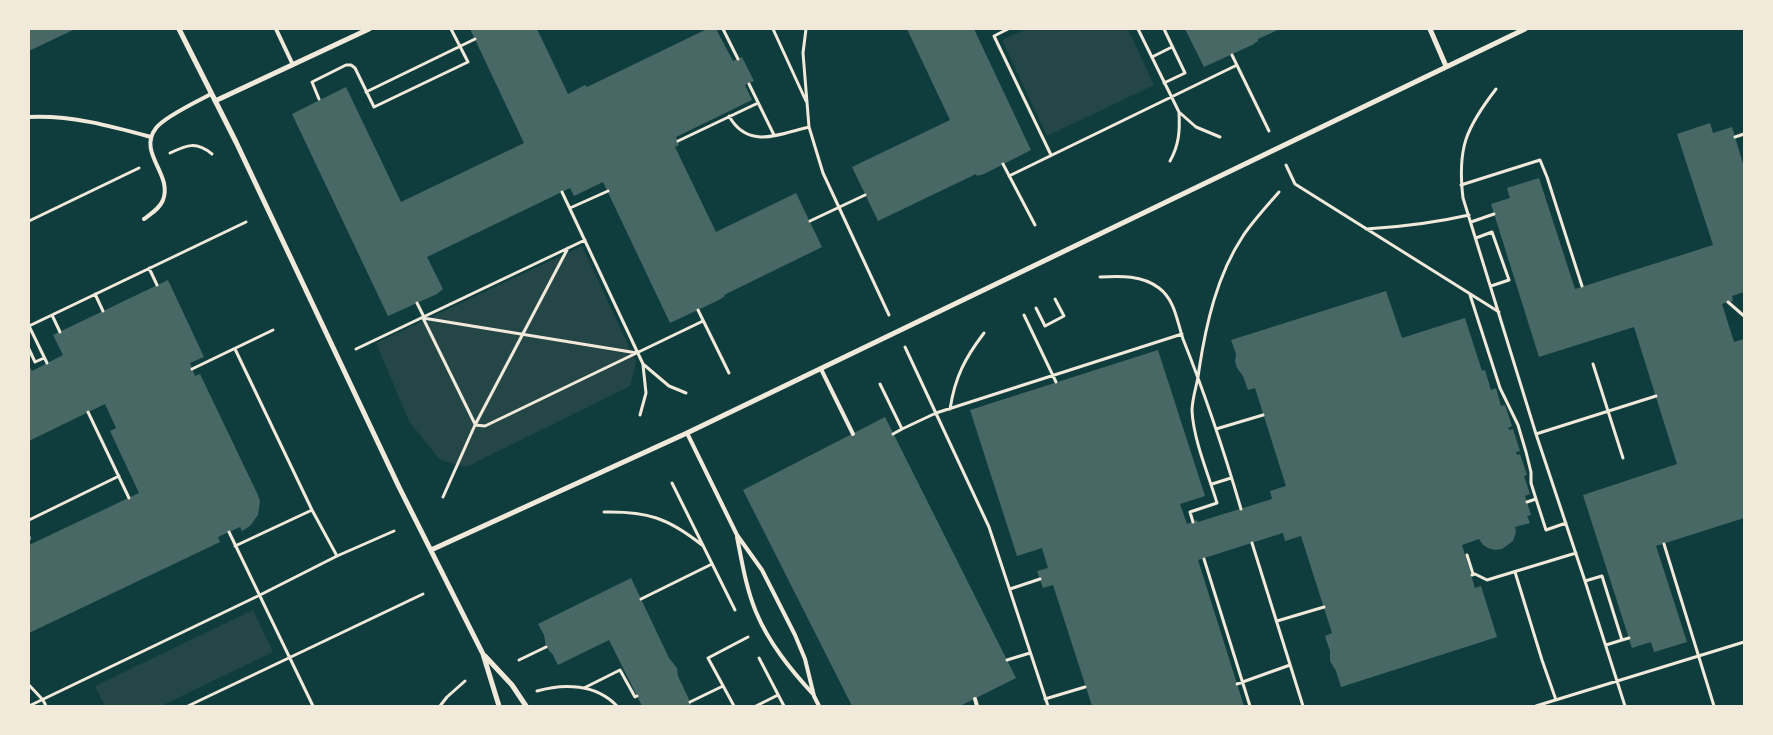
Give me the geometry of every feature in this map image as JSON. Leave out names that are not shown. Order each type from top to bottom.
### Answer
[{"type":"street","points":[[179,29],[399,487],[483,654],[499,706]]},
{"type":"street","points":[[215,101],[369,29]]},
{"type":"street","points":[[1430,29],[1446,66]]},
{"type":"street","points":[[432,550],[687,433],[1525,29]]},
{"type":"street","points":[[483,654],[512,685],[526,706]]},
{"type":"lane","points":[[276,29],[293,65]]},
{"type":"lane","points":[[144,219],[155,211],[163,201],[165,190],[150,148],[151,137],[156,127],[163,121],[211,94]]},
{"type":"lane","points":[[29,117],[49,116],[83,120],[151,137]]},
{"type":"lane","points":[[821,369],[853,434]]},
{"type":"lane","points":[[687,433],[737,535],[762,570],[795,635],[805,659],[814,696],[819,706]]},
{"type":"lane","points":[[737,535],[748,588],[756,612],[775,648],[814,696]]},
{"type":"lane","points":[[975,699],[977,706]]},
{"type":"path","points":[[319,99],[312,82],[351,65],[356,68],[374,107],[468,62],[451,29]]},
{"type":"path","points":[[723,29],[738,59]]},
{"type":"path","points":[[773,29],[808,104]]},
{"type":"path","points":[[806,29],[803,53],[809,127],[823,173],[889,315]]},
{"type":"path","points":[[1008,29],[994,36],[1051,155]]},
{"type":"path","points":[[1146,29],[1139,30],[1178,112],[1179,137],[1175,154],[1170,161]]},
{"type":"path","points":[[1164,29],[1185,73],[1164,82]]},
{"type":"path","points":[[366,92],[475,39]]},
{"type":"path","points":[[1152,57],[1172,47]]},
{"type":"path","points":[[1232,55],[1269,131]]},
{"type":"path","points":[[1009,176],[1237,65]]},
{"type":"path","points":[[749,84],[774,135]]},
{"type":"path","points":[[1496,89],[1476,116],[1463,144],[1460,163],[1463,198],[1536,434],[1625,706]]},
{"type":"path","points":[[678,141],[744,107],[758,103]]},
{"type":"path","points":[[1178,112],[1196,127],[1220,137]]},
{"type":"path","points":[[729,116],[739,130],[747,135],[763,137],[809,127]]},
{"type":"path","points":[[1735,137],[1744,134]]},
{"type":"path","points":[[170,153],[186,146],[197,145],[206,148],[212,154]]},
{"type":"path","points":[[1461,185],[1540,160],[1582,286]]},
{"type":"path","points":[[1003,164],[1036,225]]},
{"type":"path","points":[[1286,165],[1295,184],[1499,312]]},
{"type":"path","points":[[29,221],[139,168]]},
{"type":"path","points":[[570,208],[608,191]]},
{"type":"path","points":[[562,192],[643,364],[668,386],[686,393]]},
{"type":"path","points":[[1193,522],[1190,512],[1217,503],[1195,432],[1192,409],[1211,313],[1230,258],[1243,235],[1279,192]]},
{"type":"path","points":[[810,221],[865,195]]},
{"type":"path","points":[[1471,222],[1494,214]]},
{"type":"path","points":[[1365,229],[1411,226],[1469,215]]},
{"type":"path","points":[[47,363],[29,326],[246,222]]},
{"type":"path","points":[[1476,238],[1492,232],[1508,280],[1491,286]]},
{"type":"path","points":[[356,349],[585,240]]},
{"type":"path","points":[[443,497],[475,425],[568,248]]},
{"type":"path","points":[[149,268],[157,285]]},
{"type":"path","points":[[1100,277],[1126,276],[1143,280],[1159,288],[1168,297],[1176,314],[1216,429],[1241,509]]},
{"type":"path","points":[[95,294],[102,312]]},
{"type":"path","points":[[1470,294],[1500,388],[1518,425],[1531,472],[1531,483],[1546,530],[1566,523]]},
{"type":"path","points":[[1036,308],[1045,326],[1064,316],[1056,299]]},
{"type":"path","points":[[1728,302],[1744,316]]},
{"type":"path","points":[[417,303],[475,425]]},
{"type":"path","points":[[698,310],[729,373]]},
{"type":"path","points":[[52,315],[60,332]]},
{"type":"path","points":[[1024,315],[1056,382]]},
{"type":"path","points":[[423,317],[637,353]]},
{"type":"path","points":[[475,425],[486,426],[703,320]]},
{"type":"path","points":[[192,369],[273,330]]},
{"type":"path","points":[[950,409],[952,392],[965,359],[984,333]]},
{"type":"path","points":[[893,434],[936,413],[1182,334]]},
{"type":"path","points":[[905,347],[990,527],[1048,706]]},
{"type":"path","points":[[29,349],[35,362],[44,358]]},
{"type":"path","points":[[235,349],[312,510],[337,556]]},
{"type":"path","points":[[1124,353],[1127,360]]},
{"type":"path","points":[[640,416],[646,393],[643,364]]},
{"type":"path","points":[[1593,364],[1623,458]]},
{"type":"path","points":[[880,384],[902,429]]},
{"type":"path","points":[[1002,393],[1004,399]]},
{"type":"path","points":[[1536,434],[1656,396]]},
{"type":"path","points":[[88,412],[130,498]]},
{"type":"path","points":[[1216,429],[1264,415]]},
{"type":"path","points":[[29,520],[119,476]]},
{"type":"path","points":[[1212,484],[1231,478]]},
{"type":"path","points":[[672,483],[736,612]]},
{"type":"path","points":[[1527,502],[1536,499]]},
{"type":"path","points":[[235,546],[312,510]]},
{"type":"path","points":[[604,512],[643,514],[664,520],[682,530],[702,545]]},
{"type":"path","points":[[30,706],[337,556],[394,531]]},
{"type":"path","points":[[228,532],[313,706]]},
{"type":"path","points":[[1252,543],[1302,706]]},
{"type":"path","points":[[1664,544],[1714,706]]},
{"type":"path","points":[[1467,555],[1472,575],[1487,580],[1576,554]]},
{"type":"path","points":[[1204,559],[1250,706]]},
{"type":"path","points":[[641,599],[712,564]]},
{"type":"path","points":[[1515,572],[1556,700]]},
{"type":"path","points":[[1585,581],[1602,576],[1622,640]]},
{"type":"path","points":[[1010,589],[1040,579]]},
{"type":"path","points":[[188,706],[424,594]]},
{"type":"path","points":[[1277,621],[1324,606]]},
{"type":"path","points":[[744,629],[752,645]]},
{"type":"path","points":[[734,706],[708,658],[748,637]]},
{"type":"path","points":[[1606,645],[1629,638]]},
{"type":"path","points":[[1536,706],[1744,642]]},
{"type":"path","points":[[519,660],[546,647]]},
{"type":"path","points":[[757,653],[784,706]]},
{"type":"path","points":[[1007,660],[1030,653]]},
{"type":"path","points":[[1237,684],[1290,665]]},
{"type":"path","points":[[584,688],[621,669],[634,697],[637,696]]},
{"type":"path","points":[[440,706],[447,697],[465,682]]},
{"type":"path","points":[[29,685],[46,706]]},
{"type":"path","points":[[690,702],[724,686]]},
{"type":"path","points":[[537,691],[552,687],[584,688],[600,694],[617,706]]},
{"type":"path","points":[[1045,699],[1085,687]]},
{"type":"path","points":[[756,706],[778,695]]},
{"type":"shaded area","points":[[1026,29],[1128,29],[1154,85],[1047,136],[1002,40]]},
{"type":"shaded area","points":[[582,246],[636,362],[630,386],[466,467],[440,460],[409,421],[376,343]]},
{"type":"shaded area","points":[[253,610],[273,652],[161,706],[105,706],[95,686]]},
{"type":"building","points":[[29,29],[75,29],[29,51]]},
{"type":"building","points":[[470,29],[537,29],[568,94],[585,85],[587,87],[707,29],[716,29],[733,61],[742,57],[754,81],[745,85],[752,100],[676,137],[679,145],[675,147],[716,232],[796,193],[822,247],[670,323],[603,182],[574,196],[570,188],[427,257],[443,289],[437,294],[388,316],[292,114],[346,87],[401,202],[524,143]]},
{"type":"building","points":[[907,29],[974,29],[1031,150],[984,174],[977,176],[976,174],[878,221],[852,167],[950,120]]},
{"type":"building","points":[[1185,29],[1280,29],[1258,39],[1252,45],[1204,67]]},
{"type":"building","points":[[1710,123],[1713,133],[1732,127],[1744,167],[1744,292],[1732,296],[1733,301],[1722,304],[1734,342],[1744,339],[1744,518],[1656,546],[1687,642],[1654,652],[1651,642],[1632,648],[1583,495],[1677,464],[1634,327],[1539,357],[1491,204],[1510,198],[1507,188],[1539,178],[1575,289],[1713,245],[1677,134]]},
{"type":"building","points":[[168,280],[204,357],[190,363],[195,376],[200,374],[257,493],[260,501],[258,515],[250,526],[242,531],[240,527],[218,537],[220,542],[29,633],[29,545],[139,493],[110,431],[116,428],[105,404],[29,441],[29,365],[32,371],[63,355],[53,335]]},
{"type":"building","points":[[1386,291],[1402,338],[1465,318],[1482,371],[1485,370],[1491,390],[1496,388],[1501,406],[1505,405],[1512,426],[1508,428],[1509,430],[1513,429],[1520,451],[1516,452],[1517,455],[1520,454],[1527,475],[1524,476],[1530,494],[1525,496],[1531,515],[1527,516],[1530,523],[1515,527],[1516,532],[1513,541],[1502,549],[1488,548],[1479,539],[1462,545],[1475,588],[1481,586],[1497,637],[1341,687],[1336,671],[1330,661],[1330,651],[1325,636],[1332,633],[1301,536],[1285,541],[1283,533],[1198,560],[1244,706],[1092,706],[1053,585],[1043,588],[1037,571],[1048,568],[1042,548],[1017,556],[970,410],[1158,350],[1205,496],[1180,504],[1187,524],[1197,520],[1198,522],[1272,499],[1270,491],[1286,486],[1255,388],[1248,390],[1243,376],[1237,368],[1236,354],[1231,340]]},
{"type":"building","points":[[885,417],[1016,678],[960,706],[852,706],[743,490]]},
{"type":"building","points":[[631,578],[669,658],[677,668],[678,676],[692,706],[642,706],[609,640],[558,665],[546,647],[544,635],[538,624]]}]
